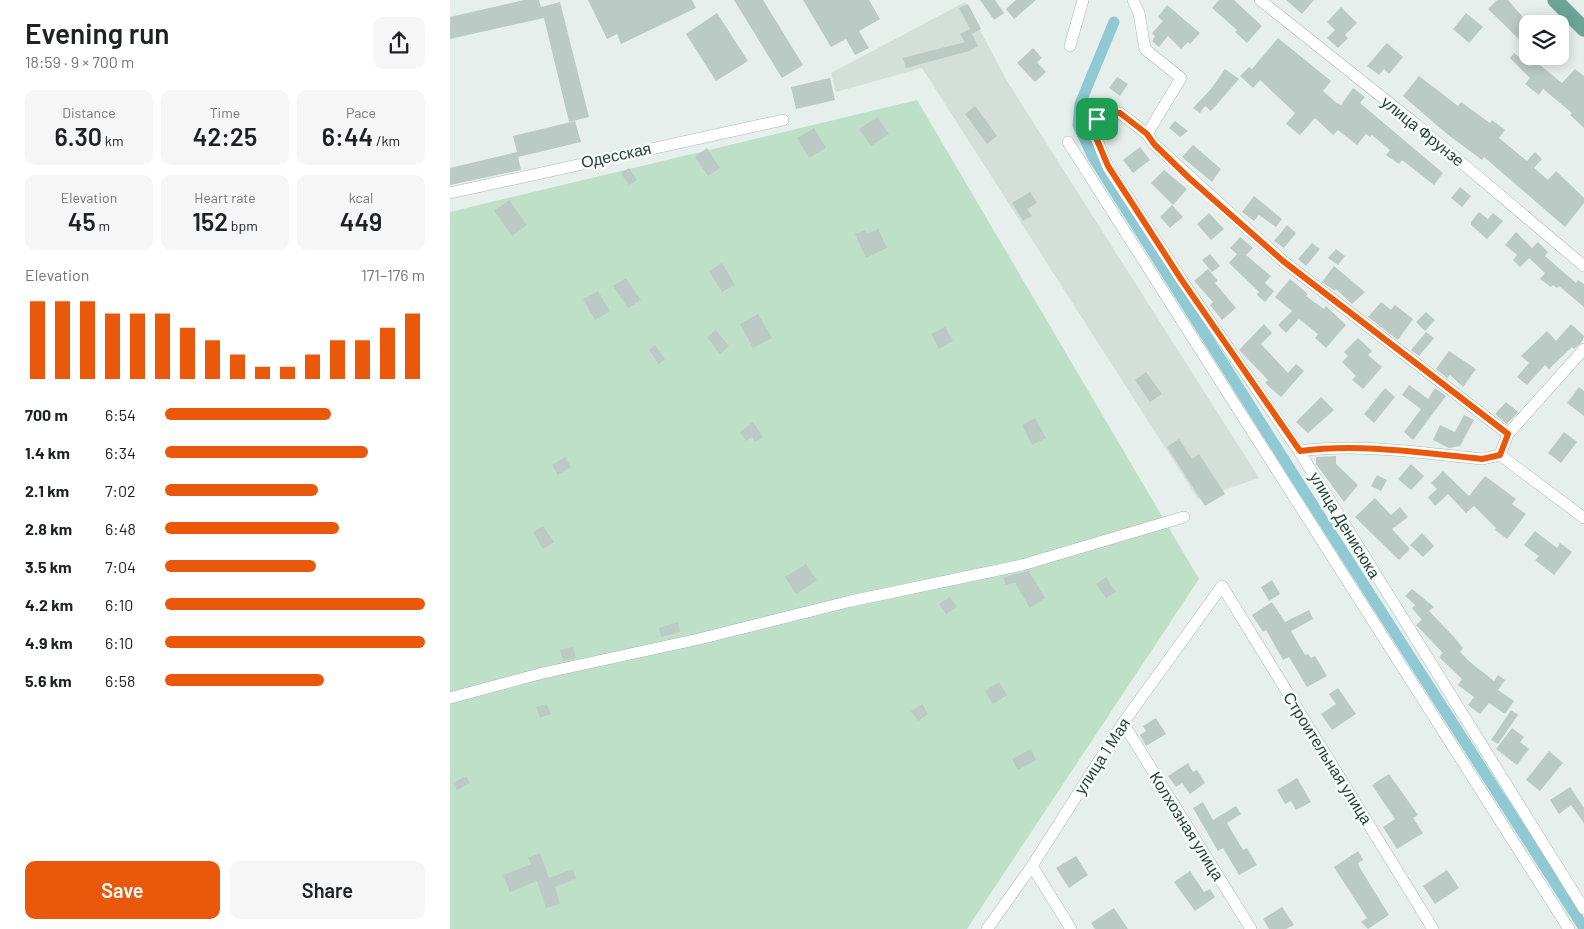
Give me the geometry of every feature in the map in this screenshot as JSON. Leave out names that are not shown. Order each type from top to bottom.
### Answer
[{"type":"main road","points":[[1555,0],[1584,29]]},
{"type":"street","points":[[1070,46],[1083,0]]},
{"type":"street","points":[[1133,0],[1139,13],[1145,49],[1181,78],[1147,134],[1154,144],[1189,178],[1283,261],[1508,434]]},
{"type":"street","name":"улица Фрунзе","points":[[1260,0],[1417,125],[1584,266]]},
{"type":"street","name":"улица Денисюка","points":[[1147,134],[1120,113],[1108,112],[1097,119],[1092,128],[1108,166],[1181,279],[1300,451],[1584,909]]},
{"type":"street","name":"Одесская","points":[[450,194],[783,120]]},
{"type":"street","points":[[1068,142],[1569,929]]},
{"type":"street","points":[[1500,455],[1508,434],[1584,349]]},
{"type":"street","points":[[1300,451],[1332,446],[1482,459],[1500,455],[1584,518]]},
{"type":"street","points":[[450,698],[543,673],[699,639],[851,601],[1022,565],[1184,517]]},
{"type":"street","name":"улица 1 Мая","points":[[987,929],[1032,866],[1123,723],[1222,586]]},
{"type":"street","name":"Строительная улица","points":[[1222,586],[1433,929]]},
{"type":"street","name":"Колхозная улица","points":[[1123,723],[1251,929]]},
{"type":"street","points":[[1032,866],[1071,929]]},
{"type":"shaded area","points":[[965,2],[1007,81],[1259,478],[1198,499],[922,68],[836,92],[831,73]]},
{"type":"green space","points":[[917,100],[1199,579],[967,929],[450,929],[450,212]]},
{"type":"building","points":[[524,0],[539,0],[541,7],[560,2],[589,117],[569,122],[544,18],[450,39],[450,17]]},
{"type":"building","points":[[588,0],[692,0],[696,8],[621,44],[617,34],[607,39]]},
{"type":"building","points":[[734,0],[763,0],[803,65],[782,78]]},
{"type":"building","points":[[803,0],[869,0],[880,19],[859,31],[869,48],[855,55],[846,39],[831,47]]},
{"type":"building","points":[[980,0],[995,0],[1004,13],[994,20]]},
{"type":"building","points":[[1016,0],[1036,0],[1014,19],[1006,9]]},
{"type":"building","points":[[1219,0],[1234,0],[1262,26],[1247,43],[1235,32],[1237,30],[1212,8]]},
{"type":"building","points":[[1286,0],[1314,0],[1302,14]]},
{"type":"building","points":[[1497,0],[1508,0],[1521,15],[1519,15],[1519,39],[1488,9]]},
{"type":"building","points":[[968,4],[981,29],[972,34],[978,46],[969,51],[906,68],[903,58],[965,42],[960,34],[970,29],[959,8]]},
{"type":"building","points":[[1167,5],[1200,33],[1190,44],[1188,42],[1181,49],[1168,36],[1159,47],[1152,41],[1155,36],[1152,33],[1163,21],[1158,17]]},
{"type":"building","points":[[1341,7],[1357,23],[1345,35],[1348,38],[1338,48],[1327,38],[1335,30],[1327,22]]},
{"type":"building","points":[[717,13],[748,61],[716,81],[686,34]]},
{"type":"building","points":[[1466,13],[1483,27],[1469,43],[1453,29]]},
{"type":"building","points":[[1278,38],[1331,81],[1323,91],[1337,103],[1341,105],[1353,88],[1365,97],[1360,103],[1443,173],[1434,185],[1402,160],[1399,164],[1386,155],[1390,150],[1372,135],[1370,137],[1366,134],[1357,145],[1338,130],[1333,135],[1315,118],[1300,135],[1286,124],[1295,113],[1260,80],[1253,88],[1240,76],[1249,67],[1252,69]]},
{"type":"building","points":[[1387,43],[1403,57],[1389,74],[1384,69],[1379,75],[1367,66]]},
{"type":"building","points":[[1033,48],[1042,58],[1037,62],[1046,72],[1035,82],[1017,63]]},
{"type":"building","points":[[1514,53],[1519,57],[1519,65],[1540,65],[1562,83],[1575,69],[1584,76],[1584,128],[1570,115],[1572,113],[1543,89],[1539,95],[1525,84],[1530,78],[1510,58]]},
{"type":"building","points":[[1225,69],[1239,79],[1211,111],[1205,106],[1200,113],[1193,108],[1211,89]]},
{"type":"building","points":[[1419,76],[1458,106],[1461,102],[1490,123],[1492,120],[1505,130],[1499,138],[1527,161],[1535,152],[1542,159],[1534,168],[1548,180],[1556,171],[1584,198],[1584,203],[1565,227],[1484,157],[1482,160],[1447,134],[1403,96]]},
{"type":"building","points":[[1117,77],[1128,84],[1120,96],[1109,88]]},
{"type":"building","points":[[830,78],[835,100],[796,109],[791,87]]},
{"type":"building","points":[[975,106],[997,136],[987,144],[965,114]]},
{"type":"building","points":[[877,117],[889,134],[871,146],[859,129]]},
{"type":"building","points":[[575,121],[581,142],[518,157],[521,170],[450,185],[450,168],[517,152],[513,136]]},
{"type":"building","points":[[1175,121],[1188,131],[1180,137],[1169,128]]},
{"type":"building","points":[[814,128],[826,148],[809,158],[797,138]]},
{"type":"building","points":[[1193,145],[1221,169],[1212,182],[1182,157]]},
{"type":"building","points":[[1140,147],[1150,160],[1133,173],[1123,160]]},
{"type":"building","points":[[707,148],[720,168],[708,176],[695,157]]},
{"type":"building","points":[[629,168],[637,180],[629,185],[621,173]]},
{"type":"building","points":[[1164,170],[1187,189],[1173,205],[1151,183]]},
{"type":"building","points":[[1460,187],[1471,196],[1462,207],[1451,198]]},
{"type":"building","points":[[1030,192],[1037,203],[1027,209],[1032,216],[1023,221],[1012,203]]},
{"type":"building","points":[[1254,196],[1282,219],[1276,227],[1259,215],[1254,221],[1242,212]]},
{"type":"building","points":[[509,200],[527,225],[512,236],[494,211]]},
{"type":"building","points":[[1172,205],[1183,217],[1170,228],[1160,217]]},
{"type":"building","points":[[1479,212],[1488,219],[1493,213],[1503,221],[1487,239],[1471,225],[1471,222]]},
{"type":"building","points":[[1209,213],[1224,229],[1211,240],[1197,224]]},
{"type":"building","points":[[1287,225],[1296,233],[1284,248],[1274,241]]},
{"type":"building","points":[[878,229],[887,248],[866,258],[855,234],[865,230],[867,234]]},
{"type":"building","points":[[1516,232],[1532,248],[1538,242],[1548,252],[1545,256],[1576,283],[1578,280],[1584,284],[1584,307],[1559,286],[1557,288],[1553,285],[1551,287],[1540,279],[1545,273],[1529,258],[1520,267],[1513,260],[1517,255],[1505,245]]},
{"type":"building","points":[[1240,237],[1253,248],[1246,255],[1271,276],[1265,283],[1274,291],[1265,302],[1257,295],[1259,292],[1229,263],[1237,254],[1230,248]]},
{"type":"building","points":[[1312,243],[1320,249],[1306,266],[1298,259]]},
{"type":"building","points":[[1336,249],[1345,256],[1338,265],[1328,258]]},
{"type":"building","points":[[1210,254],[1220,266],[1212,272],[1202,260]]},
{"type":"building","points":[[722,263],[735,285],[722,292],[709,271]]},
{"type":"building","points":[[1334,266],[1365,292],[1352,304],[1336,289],[1335,291],[1322,282]]},
{"type":"building","points":[[1208,269],[1218,281],[1215,283],[1236,308],[1222,320],[1210,305],[1213,302],[1194,281]]},
{"type":"building","points":[[626,278],[641,300],[628,308],[613,286]]},
{"type":"building","points":[[1290,279],[1308,294],[1306,296],[1324,309],[1326,306],[1346,325],[1326,348],[1315,338],[1318,334],[1299,319],[1286,333],[1278,325],[1292,311],[1275,297]]},
{"type":"building","points":[[598,291],[610,311],[595,320],[583,299]]},
{"type":"building","points":[[1381,302],[1391,310],[1395,305],[1413,319],[1398,340],[1368,317]]},
{"type":"building","points":[[1426,312],[1435,320],[1425,331],[1416,322]]},
{"type":"building","points":[[758,314],[772,338],[753,348],[740,324]]},
{"type":"building","points":[[1264,324],[1272,333],[1261,344],[1288,373],[1296,364],[1304,371],[1281,397],[1265,383],[1268,380],[1239,350]]},
{"type":"building","points":[[1571,324],[1584,336],[1582,342],[1574,349],[1572,347],[1549,369],[1545,365],[1527,385],[1517,377],[1529,363],[1521,356],[1547,331],[1556,341]]},
{"type":"building","points":[[945,327],[953,341],[939,349],[931,334]]},
{"type":"building","points":[[716,330],[729,346],[720,354],[707,337]]},
{"type":"building","points":[[1426,332],[1434,338],[1419,356],[1411,350]]},
{"type":"building","points":[[1358,338],[1372,351],[1368,355],[1382,367],[1363,389],[1352,380],[1356,376],[1342,362],[1348,356],[1344,352]]},
{"type":"building","points":[[655,345],[665,359],[659,364],[649,350]]},
{"type":"building","points":[[1449,351],[1476,369],[1463,387],[1450,375],[1447,378],[1436,369]]},
{"type":"building","points":[[1146,372],[1162,394],[1150,402],[1135,380]]},
{"type":"building","points":[[1409,385],[1428,399],[1435,388],[1446,396],[1413,440],[1404,432],[1421,409],[1402,395]]},
{"type":"building","points":[[1579,387],[1584,391],[1584,416],[1567,403]]},
{"type":"building","points":[[1385,388],[1395,397],[1374,423],[1364,414]]},
{"type":"building","points":[[1321,397],[1334,410],[1308,433],[1296,422]]},
{"type":"building","points":[[1506,402],[1518,412],[1507,424],[1495,414]]},
{"type":"building","points":[[1464,415],[1474,420],[1460,446],[1449,448],[1433,440],[1440,425],[1455,432]]},
{"type":"building","points":[[1035,418],[1046,438],[1032,445],[1022,425]]},
{"type":"building","points":[[753,422],[763,437],[755,442],[752,437],[746,441],[740,432]]},
{"type":"building","points":[[1564,432],[1577,442],[1561,463],[1548,453]]},
{"type":"building","points":[[1179,439],[1192,459],[1199,454],[1225,494],[1205,506],[1167,447]]},
{"type":"building","points":[[1336,456],[1336,464],[1358,485],[1344,502],[1316,464],[1316,457]]},
{"type":"building","points":[[565,457],[571,467],[558,475],[552,465]]},
{"type":"building","points":[[1411,464],[1424,476],[1411,490],[1398,479]]},
{"type":"building","points":[[1443,471],[1469,496],[1485,476],[1516,499],[1512,504],[1526,514],[1507,539],[1495,530],[1496,528],[1474,506],[1466,513],[1448,494],[1435,506],[1428,497],[1437,489],[1431,483]]},
{"type":"building","points":[[1377,475],[1387,480],[1381,491],[1371,486]]},
{"type":"building","points":[[1375,498],[1391,515],[1400,507],[1408,517],[1392,529],[1410,549],[1399,560],[1355,517]]},
{"type":"building","points":[[543,526],[554,542],[543,549],[533,532]]},
{"type":"building","points":[[1535,531],[1557,548],[1560,543],[1572,552],[1554,575],[1535,560],[1539,556],[1524,545]]},
{"type":"building","points":[[1422,533],[1434,546],[1423,557],[1410,545]]},
{"type":"building","points":[[806,564],[817,580],[796,594],[785,577]]},
{"type":"building","points":[[1029,571],[1045,598],[1030,608],[1015,583],[1005,585],[1004,577]]},
{"type":"building","points":[[1106,577],[1116,592],[1106,598],[1096,584]]},
{"type":"building","points":[[1272,580],[1280,594],[1269,601],[1261,587]]},
{"type":"building","points":[[1412,589],[1434,607],[1429,611],[1455,638],[1463,648],[1460,652],[1470,662],[1494,681],[1498,675],[1505,680],[1498,690],[1514,701],[1505,714],[1489,703],[1480,714],[1468,705],[1474,697],[1458,685],[1462,679],[1439,657],[1443,653],[1416,625],[1422,620],[1412,608],[1415,605],[1405,596]]},
{"type":"building","points":[[950,597],[957,607],[946,614],[939,604]]},
{"type":"building","points":[[1272,602],[1285,622],[1309,610],[1313,619],[1291,631],[1305,655],[1308,654],[1311,658],[1315,656],[1327,676],[1307,687],[1289,657],[1283,660],[1266,630],[1263,632],[1252,615]]},
{"type":"building","points":[[678,622],[680,632],[661,637],[659,628]]},
{"type":"building","points":[[573,647],[576,658],[563,661],[560,650]]},
{"type":"building","points":[[999,682],[1007,695],[993,704],[985,691]]},
{"type":"building","points":[[1338,688],[1356,714],[1332,730],[1321,714],[1336,704],[1329,694]]},
{"type":"building","points":[[547,704],[551,714],[540,718],[536,707]]},
{"type":"building","points":[[922,704],[928,714],[918,721],[911,711]]},
{"type":"building","points":[[1511,710],[1518,715],[1498,744],[1491,740]]},
{"type":"building","points":[[1156,718],[1166,734],[1146,746],[1140,735],[1146,731],[1143,726]]},
{"type":"building","points":[[1512,728],[1524,737],[1520,742],[1529,749],[1517,765],[1496,749]]},
{"type":"building","points":[[1031,749],[1036,760],[1018,770],[1012,759]]},
{"type":"building","points":[[1549,751],[1563,763],[1540,791],[1526,780]]},
{"type":"building","points":[[1188,763],[1193,772],[1197,770],[1205,783],[1190,794],[1182,783],[1176,787],[1168,776]]},
{"type":"building","points":[[1389,774],[1418,815],[1413,818],[1423,833],[1397,849],[1383,827],[1395,819],[1372,785]]},
{"type":"building","points":[[466,776],[470,783],[457,790],[453,783]]},
{"type":"building","points":[[1297,778],[1311,802],[1296,810],[1291,801],[1285,804],[1277,790]]},
{"type":"building","points":[[1570,787],[1584,808],[1584,823],[1571,805],[1559,814],[1550,800]]},
{"type":"building","points":[[1203,802],[1213,820],[1236,806],[1241,814],[1227,823],[1243,850],[1247,848],[1257,865],[1239,875],[1223,848],[1218,851],[1193,808]]},
{"type":"building","points":[[1358,851],[1363,860],[1358,863],[1360,868],[1389,915],[1368,929],[1361,922],[1367,918],[1334,867]]},
{"type":"building","points":[[540,853],[549,878],[573,869],[576,879],[555,887],[560,904],[546,908],[537,881],[510,892],[503,875],[531,864],[528,858]]},
{"type":"building","points":[[1076,856],[1088,875],[1069,888],[1056,868]]},
{"type":"building","points":[[1447,870],[1459,888],[1435,904],[1423,886]]},
{"type":"building","points":[[1190,871],[1204,892],[1210,889],[1215,897],[1195,911],[1174,882]]},
{"type":"building","points":[[1282,907],[1294,925],[1286,929],[1269,929],[1263,919]]},
{"type":"building","points":[[1114,908],[1128,929],[1095,929],[1091,923]]},
{"type":"waterway","points":[[1114,22],[1080,104],[1078,125],[1093,157],[1584,928]]},
{"type":"route","points":[[1108,112],[1120,113],[1147,134],[1154,144],[1189,178],[1283,261],[1508,434],[1500,455],[1482,459],[1332,446],[1300,451],[1181,279],[1108,166],[1092,128],[1097,119],[1108,112]]}]
